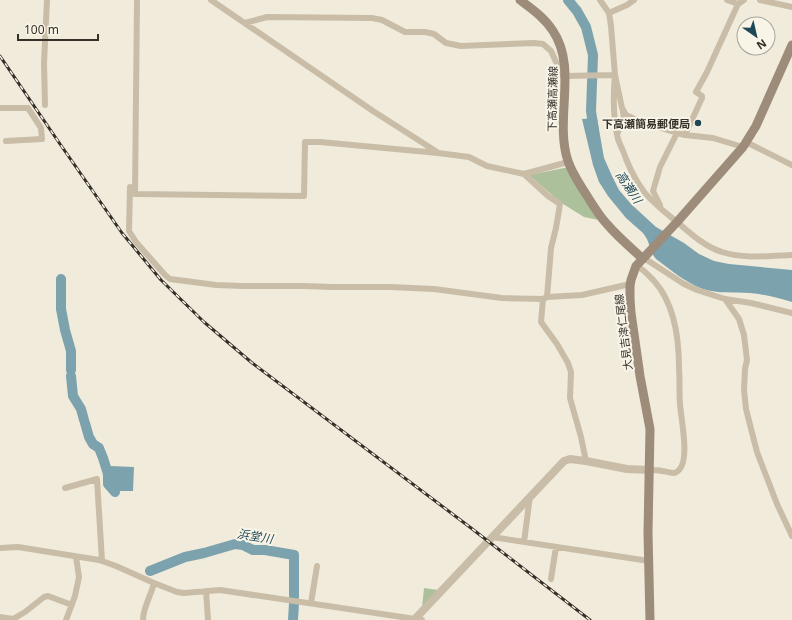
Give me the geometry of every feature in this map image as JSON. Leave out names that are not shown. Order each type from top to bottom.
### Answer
[{"type":"main road","name":"下高瀬高瀬線","points":[[520,0],[547,22],[559,42],[564,61],[565,76],[562,118],[563,136],[568,162],[579,184],[594,207],[639,263]]},
{"type":"main road","name":"大見吉津仁尾線","points":[[650,620],[648,533],[650,429],[640,376],[631,313],[630,284],[633,273],[639,263],[745,145],[756,126],[792,45]]},
{"type":"street","points":[[45,104],[44,64],[47,0]]},
{"type":"street","points":[[137,0],[135,194],[304,196],[306,142],[320,142],[469,157],[487,166],[524,174],[568,162]]},
{"type":"street","points":[[211,0],[373,111],[438,153]]},
{"type":"street","points":[[600,0],[609,12],[611,26],[615,75],[614,111],[617,134],[630,169],[646,194],[698,240],[711,248],[740,255],[792,255]]},
{"type":"street","points":[[609,12],[634,0]]},
{"type":"street","points":[[727,0],[738,4]]},
{"type":"street","points":[[685,135],[702,98],[702,96],[696,92],[707,72],[738,4],[744,0]]},
{"type":"street","points":[[760,0],[792,7]]},
{"type":"street","points":[[245,23],[267,17],[372,18],[382,20],[405,32],[425,32],[434,34],[446,43],[461,46],[534,43],[543,44],[551,51],[562,77],[615,75]]},
{"type":"street","points":[[615,75],[624,119],[617,134]]},
{"type":"street","points":[[0,108],[28,108],[41,128],[42,139],[6,141]]},
{"type":"street","points":[[622,108],[626,115],[677,134],[713,138],[745,145],[792,165]]},
{"type":"street","points":[[661,208],[653,191],[660,167],[677,134]]},
{"type":"street","points":[[524,174],[548,196],[560,204],[556,228],[550,248],[542,322],[557,344],[568,363],[571,372],[570,398],[586,461]]},
{"type":"street","points":[[130,187],[129,231],[136,242],[170,279],[216,285],[434,289],[502,298],[545,298],[582,295],[630,284]]},
{"type":"street","points":[[0,548],[18,547],[102,561],[177,592],[184,593],[220,590],[417,620],[492,537],[564,461],[570,459],[627,469],[660,470],[674,473],[680,469],[682,464],[684,441],[679,394],[677,336],[674,320],[667,300],[658,285],[641,268],[639,263],[647,260],[684,284],[697,290],[725,299],[792,313]]},
{"type":"street","points":[[725,299],[739,320],[743,330],[746,360],[744,390],[748,417],[757,452],[777,504],[792,536]]},
{"type":"street","points":[[65,488],[97,479],[102,561]]},
{"type":"street","points":[[524,542],[530,496]]},
{"type":"street","points":[[492,537],[649,561]]},
{"type":"street","points":[[551,579],[556,547]]},
{"type":"street","points":[[66,620],[80,577],[76,557]]},
{"type":"street","points":[[311,603],[317,566]]},
{"type":"street","points":[[143,620],[145,608],[154,583]]},
{"type":"street","points":[[206,590],[208,620]]},
{"type":"street","points":[[0,617],[13,619],[25,612],[44,597],[48,596],[72,605]]},
{"type":"green space","points":[[569,167],[599,220],[584,217],[560,202],[529,175]]},
{"type":"green space","points":[[424,588],[438,590],[422,608]]},
{"type":"water","points":[[597,118],[604,158],[619,190],[631,204],[656,227],[684,243],[699,254],[714,261],[729,264],[792,270],[792,302],[760,294],[709,291],[685,280],[656,259],[643,233],[626,218],[608,196],[599,182],[593,165],[582,119]]},
{"type":"water","points":[[110,466],[134,467],[133,491],[119,491],[112,481]]},
{"type":"waterway","name":"高瀬川","points":[[568,0],[577,11],[586,27],[593,55],[591,111],[594,131]]},
{"type":"waterway","name":"浜堂川","points":[[61,279],[61,309],[71,351],[71,370]]},
{"type":"waterway","name":"浜堂川","points":[[71,376],[73,396],[81,409],[84,420]]},
{"type":"waterway","name":"浜堂川","points":[[85,423],[89,437],[93,444],[99,448],[103,458],[108,474],[108,484],[115,492]]},
{"type":"waterway","name":"浜堂川","points":[[150,571],[185,557],[235,544],[243,545],[253,550],[265,550],[294,555],[294,597]]},
{"type":"waterway","name":"浜堂川","points":[[293,620],[294,603]]},
{"type":"railway","points":[[0,56],[122,233],[161,280],[204,322],[251,362],[590,620]]},
{"type":"place","name":"下高瀬簡易郵便局","points":[[698,123]]}]
